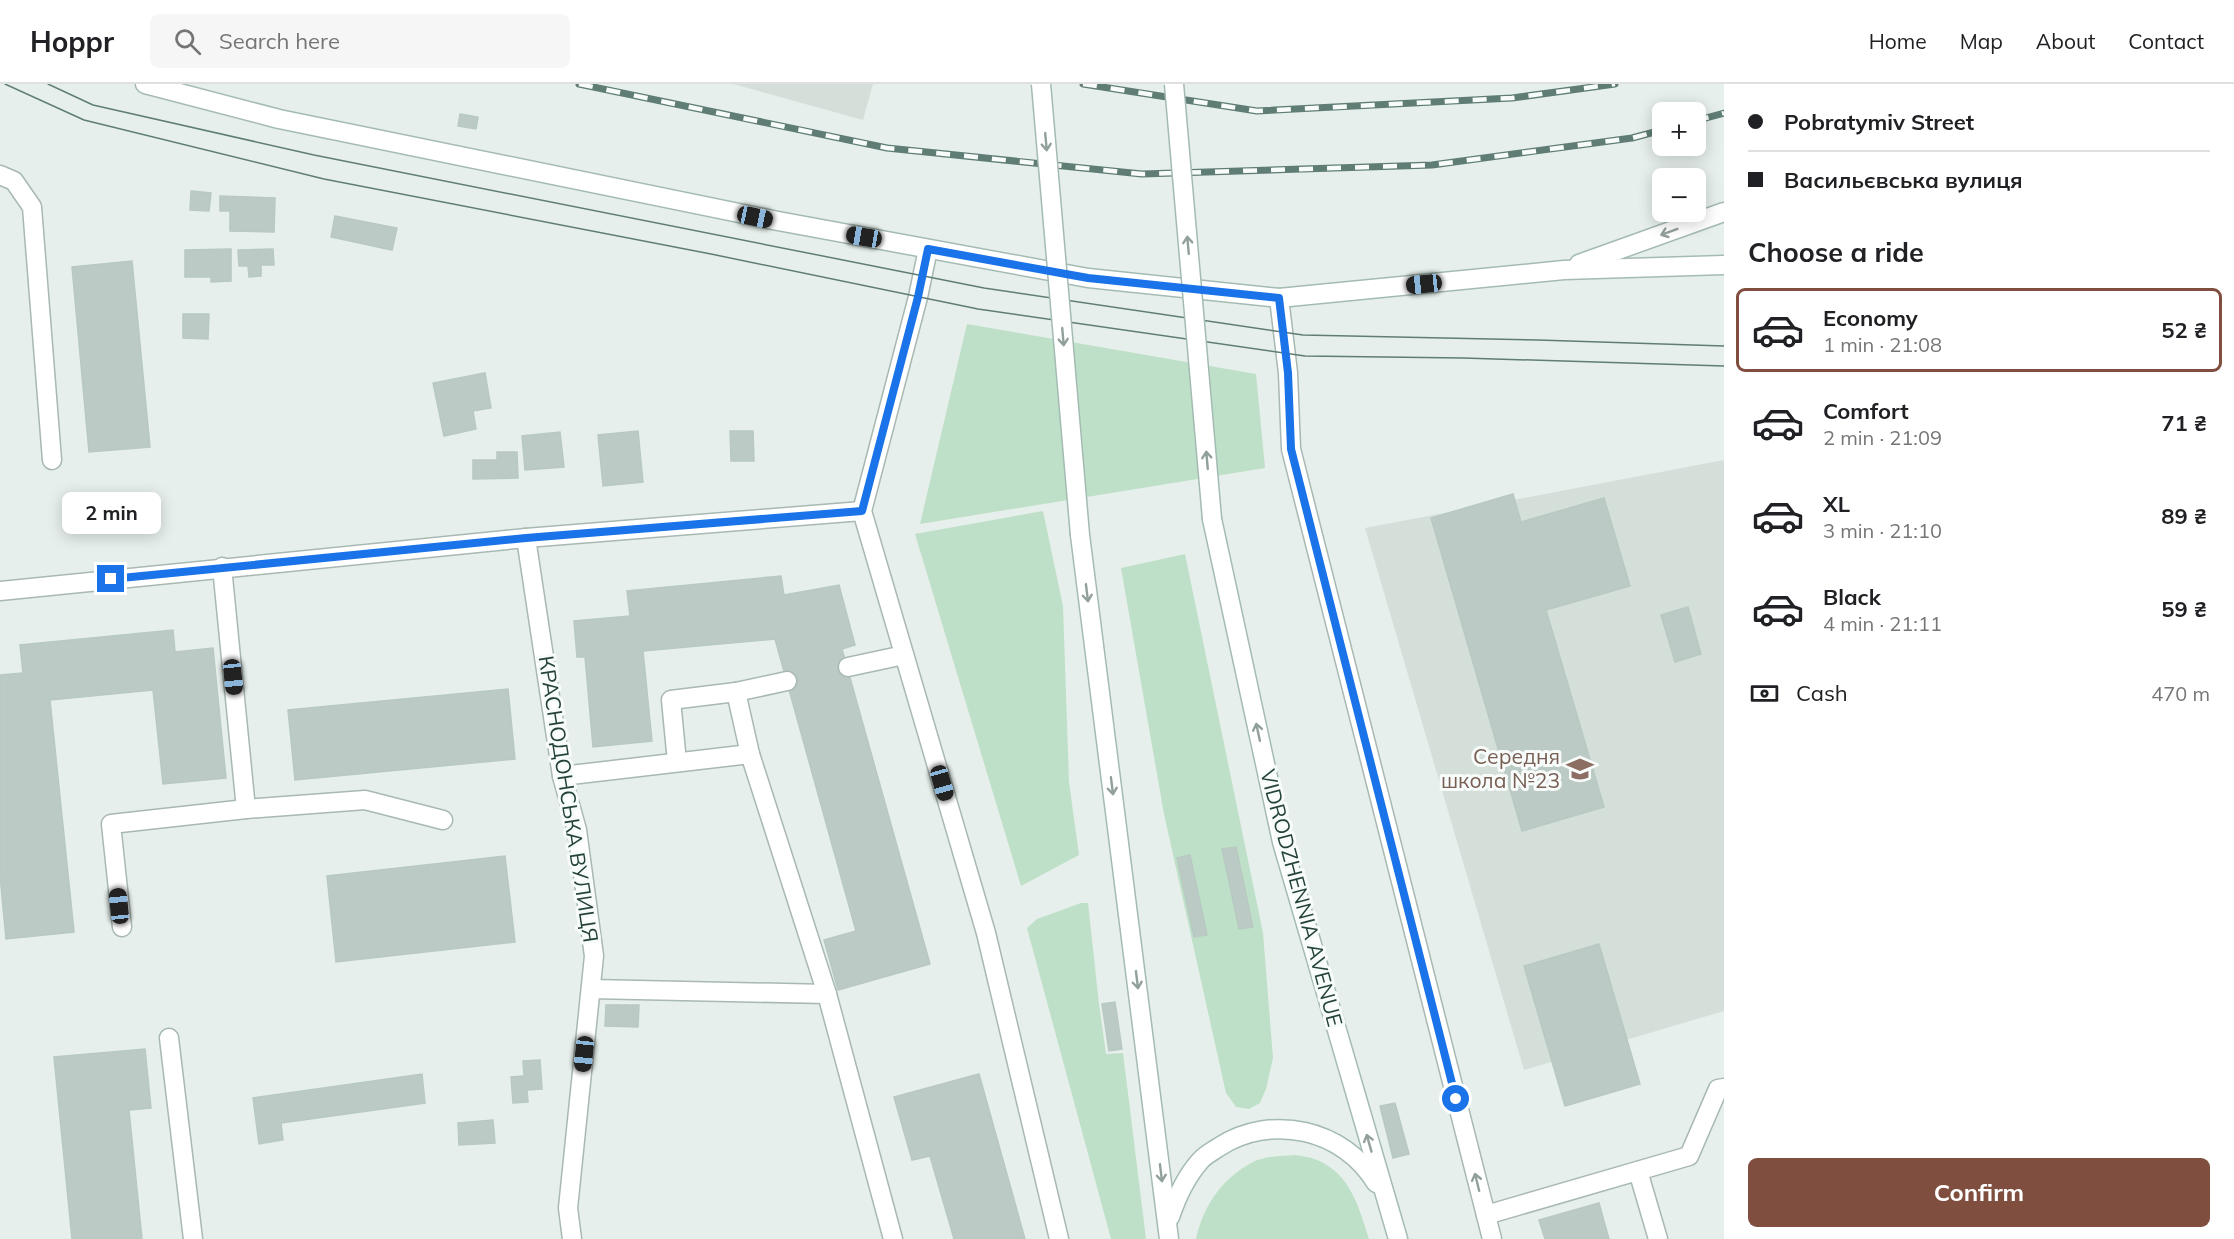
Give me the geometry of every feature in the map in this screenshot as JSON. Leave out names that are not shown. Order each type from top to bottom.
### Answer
[{"type":"main road","points":[[145,84],[279,119],[778,221],[1088,278],[1279,298],[1563,270],[1724,265]]},
{"type":"main road","points":[[1041,84],[1080,535],[1168,1231]]},
{"type":"main road","name":"VIDRODZHENNIA AVENUE","points":[[1174,84],[1212,519],[1282,842],[1398,1239]]},
{"type":"main road","points":[[0,175],[14,181],[32,207],[52,460]]},
{"type":"main road","points":[[1563,270],[1724,212]]},
{"type":"main road","points":[[928,249],[918,297],[862,511],[986,933],[1059,1239]]},
{"type":"main road","points":[[1279,298],[1288,373],[1291,449],[1492,1239]]},
{"type":"main road","points":[[0,591],[526,538],[862,511]]},
{"type":"main road","name":"КРАСНОДОНСЬКА ВУЛИЦЯ","points":[[526,538],[562,776],[577,830],[594,956],[568,1208],[572,1239]]},
{"type":"main road","points":[[222,567],[246,809]]},
{"type":"main road","points":[[848,667],[904,655]]},
{"type":"main road","points":[[677,762],[671,700],[736,692],[787,681]]},
{"type":"main road","points":[[736,692],[750,754],[827,994],[893,1239]]},
{"type":"main road","points":[[562,776],[750,754]]},
{"type":"main road","points":[[122,927],[111,824],[246,809],[365,800],[443,820]]},
{"type":"main road","points":[[591,989],[827,994]]},
{"type":"main road","points":[[169,1038],[193,1239]]},
{"type":"main road","points":[[1486,1215],[1689,1156],[1718,1089],[1724,1088]]},
{"type":"main road","points":[[1168,1231],[1179,1189],[1201,1159],[1232,1138],[1268,1128],[1305,1130],[1339,1144],[1367,1168],[1386,1200]]},
{"type":"main road","points":[[1638,1171],[1658,1239]]},
{"type":"shaded area","points":[[733,84],[873,84],[863,120]]},
{"type":"shaded area","name":"Середня школа №23","points":[[1724,460],[1724,1011],[1524,1070],[1365,528]]},
{"type":"green space","points":[[967,324],[1256,374],[1265,468],[920,524]]},
{"type":"green space","points":[[1043,511],[1063,606],[1069,782],[1079,855],[1021,886],[915,534]]},
{"type":"green space","points":[[1185,554],[1263,933],[1273,1058],[1266,1089],[1260,1103],[1249,1109],[1236,1107],[1226,1093],[1164,814],[1121,568]]},
{"type":"green space","points":[[1081,903],[1088,903],[1106,1054],[1123,1053],[1146,1239],[1111,1239],[1027,928],[1037,919]]},
{"type":"green space","points":[[1295,1155],[1309,1157],[1329,1166],[1346,1183],[1357,1204],[1369,1239],[1196,1239],[1209,1204],[1232,1176],[1258,1160]]},
{"type":"building","points":[[460,114],[478,117],[476,129],[458,126]]},
{"type":"building","points":[[191,191],[211,193],[209,211],[190,210]]},
{"type":"building","points":[[220,196],[275,198],[274,232],[230,231],[230,211],[220,211]]},
{"type":"building","points":[[335,216],[397,228],[392,250],[331,237]]},
{"type":"building","points":[[231,249],[231,281],[211,282],[211,277],[185,277],[185,250]]},
{"type":"building","points":[[273,249],[274,265],[261,265],[261,276],[249,277],[248,266],[239,266],[238,250]]},
{"type":"building","points":[[132,261],[150,447],[89,452],[72,267]]},
{"type":"building","points":[[183,314],[209,314],[208,339],[183,338]]},
{"type":"building","points":[[485,373],[491,408],[473,411],[476,429],[444,436],[433,383]]},
{"type":"building","points":[[638,431],[643,482],[603,486],[598,435]]},
{"type":"building","points":[[730,431],[753,431],[754,461],[731,461]]},
{"type":"building","points":[[560,432],[564,467],[525,470],[522,436]]},
{"type":"building","points":[[497,452],[517,452],[518,478],[473,479],[473,460],[497,460]]},
{"type":"building","points":[[1513,494],[1521,522],[1604,498],[1630,586],[1546,610],[1604,807],[1522,831],[1431,518]]},
{"type":"building","points":[[781,576],[784,595],[839,585],[855,645],[842,649],[930,964],[838,990],[824,940],[856,931],[775,639],[643,651],[652,741],[593,747],[585,657],[577,657],[574,621],[630,616],[627,591]]},
{"type":"building","points":[[1688,607],[1701,654],[1675,662],[1661,615]]},
{"type":"building","points":[[173,630],[175,652],[213,648],[226,778],[163,784],[153,690],[50,700],[74,932],[6,939],[0,875],[0,675],[23,673],[20,645]]},
{"type":"building","points":[[508,689],[515,759],[295,780],[288,710]]},
{"type":"building","points":[[1236,847],[1253,927],[1239,929],[1222,849]]},
{"type":"building","points":[[1190,855],[1207,935],[1194,937],[1177,858]]},
{"type":"building","points":[[505,856],[515,942],[336,962],[327,876]]},
{"type":"building","points":[[1599,944],[1640,1084],[1565,1106],[1524,966]]},
{"type":"building","points":[[1115,1002],[1122,1049],[1109,1051],[1102,1004]]},
{"type":"building","points":[[606,1005],[639,1005],[638,1027],[605,1026]]},
{"type":"building","points":[[145,1049],[151,1108],[129,1110],[142,1239],[72,1239],[54,1057]]},
{"type":"building","points":[[540,1060],[542,1089],[527,1090],[528,1102],[513,1103],[511,1077],[524,1076],[523,1061]]},
{"type":"building","points":[[422,1074],[425,1103],[281,1123],[283,1140],[259,1144],[253,1098]]},
{"type":"building","points":[[979,1074],[1025,1239],[954,1239],[930,1156],[912,1160],[894,1097]]},
{"type":"building","points":[[1395,1103],[1409,1154],[1393,1158],[1380,1106]]},
{"type":"building","points":[[493,1120],[495,1143],[459,1145],[458,1123]]},
{"type":"building","points":[[1599,1203],[1609,1239],[1545,1239],[1539,1220]]},
{"type":"tram line","points":[[5,84],[84,120],[324,179],[711,254],[978,309],[1305,356],[1724,366]]},
{"type":"tram line","points":[[48,84],[93,105],[314,155],[984,288],[1303,335],[1724,346]]},
{"type":"railway","points":[[579,84],[887,148],[1142,174],[1432,165],[1632,138],[1652,133]]},
{"type":"railway","points":[[1083,84],[1257,111],[1512,98],[1615,84]]},
{"type":"railway","points":[[1706,118],[1724,113]]},
{"type":"place","name":"Середня школа №23","points":[[1580,769]]},
{"type":"route","points":[[111,579],[526,538],[862,511],[918,297],[928,249],[1088,278],[1279,298],[1288,373],[1291,449],[1456,1099]]}]
